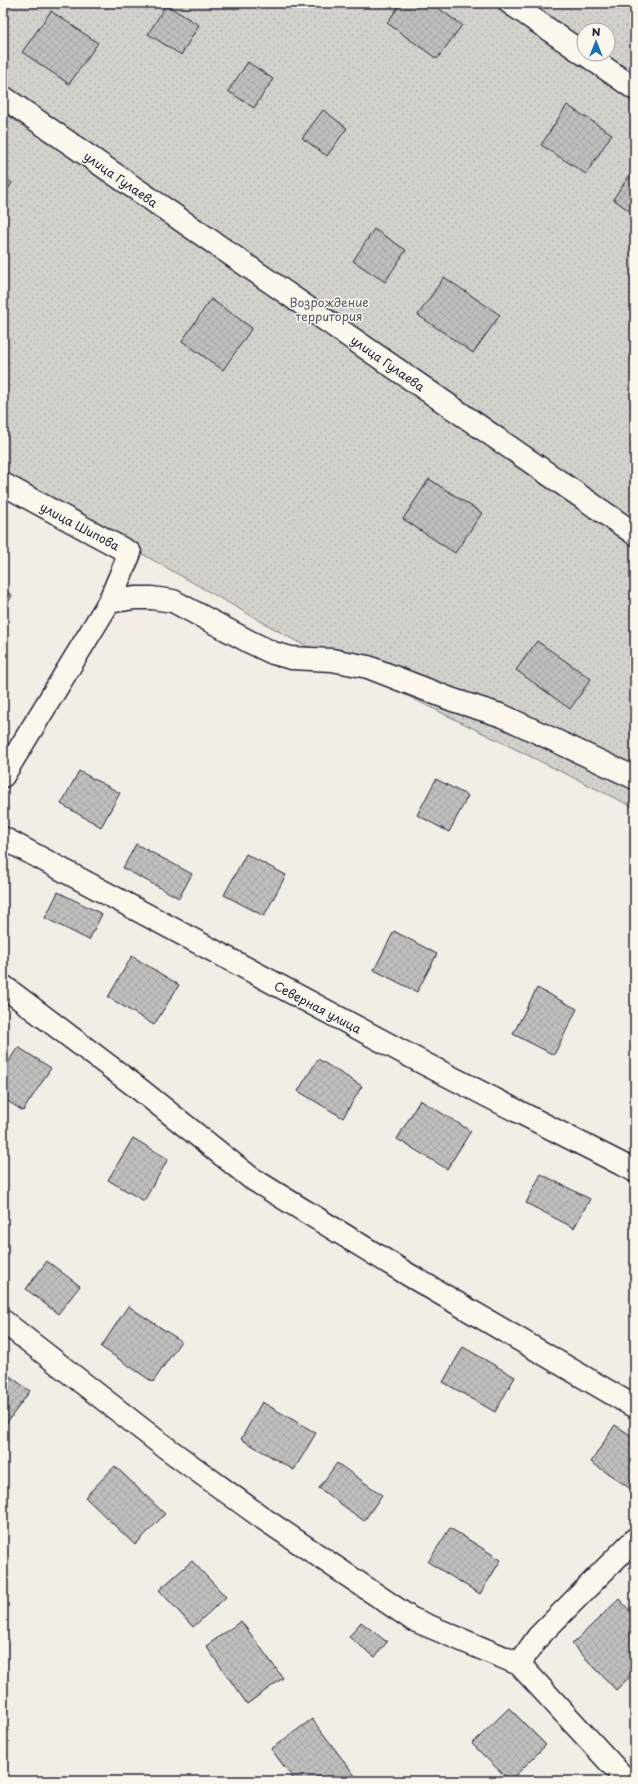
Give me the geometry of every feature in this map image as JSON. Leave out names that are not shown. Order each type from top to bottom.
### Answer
[{"type":"street","points":[[510,3],[576,48]]},
{"type":"street","points":[[596,62],[635,89]]},
{"type":"street","name":"улица Гулаева","points":[[3,97],[635,534]]},
{"type":"street","name":"улица Шипова","points":[[3,484],[130,553],[109,602]]},
{"type":"street","points":[[3,776],[109,602],[135,598],[152,598],[173,601],[273,653],[291,658],[332,660],[368,667],[453,700],[503,716],[635,778]]},
{"type":"street","name":"Северная улица","points":[[3,838],[427,1065],[635,1171]]},
{"type":"street","points":[[3,986],[138,1088],[251,1178],[409,1275],[635,1406]]},
{"type":"street","points":[[3,1321],[187,1463],[264,1519],[412,1619],[519,1664],[627,1781]]},
{"type":"street","points":[[519,1664],[538,1637],[635,1539]]},
{"type":"green space","name":"Возрождение территория","points":[[3,3],[635,3],[635,808],[294,640],[3,475]]},
{"type":"building","points":[[401,3],[431,3],[462,25],[437,59],[387,23]]},
{"type":"building","points":[[166,5],[199,25],[181,55],[148,34]]},
{"type":"building","points":[[51,11],[98,43],[69,84],[22,52]]},
{"type":"building","points":[[248,62],[273,79],[254,108],[228,91]]},
{"type":"building","points":[[567,105],[612,134],[586,174],[541,145]]},
{"type":"building","points":[[323,110],[347,128],[327,156],[302,138]]},
{"type":"building","points":[[635,168],[635,215],[613,199]]},
{"type":"building","points":[[3,176],[12,183],[3,197]]},
{"type":"building","points":[[374,229],[406,250],[385,282],[353,261]]},
{"type":"building","points":[[444,277],[500,315],[473,353],[418,315]]},
{"type":"building","points":[[211,299],[252,328],[223,370],[182,341]]},
{"type":"building","points":[[429,479],[482,513],[455,553],[403,519]]},
{"type":"building","points":[[3,590],[12,595],[3,613]]},
{"type":"building","points":[[537,641],[591,679],[570,709],[516,670]]},
{"type":"building","points":[[79,771],[120,793],[101,827],[61,804]]},
{"type":"building","points":[[436,779],[468,796],[449,832],[417,815]]},
{"type":"building","points":[[136,844],[192,874],[179,898],[123,868]]},
{"type":"building","points":[[246,854],[286,875],[264,916],[224,895]]},
{"type":"building","points":[[58,892],[102,914],[89,940],[45,918]]},
{"type":"building","points":[[394,931],[437,954],[417,992],[374,970]]},
{"type":"building","points":[[132,956],[179,985],[154,1025],[108,997]]},
{"type":"building","points":[[537,988],[577,1009],[554,1055],[513,1034]]},
{"type":"building","points":[[18,1047],[51,1068],[23,1111],[3,1098],[3,1070]]},
{"type":"building","points":[[318,1059],[362,1086],[343,1118],[298,1091]]},
{"type":"building","points":[[420,1100],[471,1131],[447,1169],[397,1139]]},
{"type":"building","points":[[133,1138],[168,1159],[144,1201],[108,1180]]},
{"type":"building","points":[[541,1174],[590,1199],[574,1228],[526,1203]]},
{"type":"building","points":[[47,1261],[80,1286],[58,1314],[26,1289]]},
{"type":"building","points":[[128,1306],[181,1341],[153,1382],[101,1347]]},
{"type":"building","points":[[463,1347],[515,1377],[495,1412],[443,1382]]},
{"type":"building","points":[[3,1371],[30,1391],[3,1428]]},
{"type":"building","points":[[262,1402],[316,1433],[294,1470],[241,1439]]},
{"type":"building","points":[[615,1425],[635,1438],[635,1483],[631,1489],[591,1462]]},
{"type":"building","points":[[337,1463],[382,1495],[364,1521],[319,1488]]},
{"type":"building","points":[[115,1466],[165,1514],[135,1545],[85,1497]]},
{"type":"building","points":[[450,1528],[501,1560],[480,1594],[428,1562]]},
{"type":"building","points":[[192,1561],[226,1597],[193,1627],[159,1590]]},
{"type":"building","points":[[619,1599],[635,1616],[635,1672],[616,1690],[572,1644]]},
{"type":"building","points":[[241,1621],[283,1678],[247,1704],[206,1646]]},
{"type":"building","points":[[361,1622],[387,1642],[375,1657],[349,1637]]},
{"type":"building","points":[[509,1708],[546,1745],[510,1781],[472,1744]]},
{"type":"building","points":[[312,1719],[359,1781],[295,1781],[271,1749]]}]
